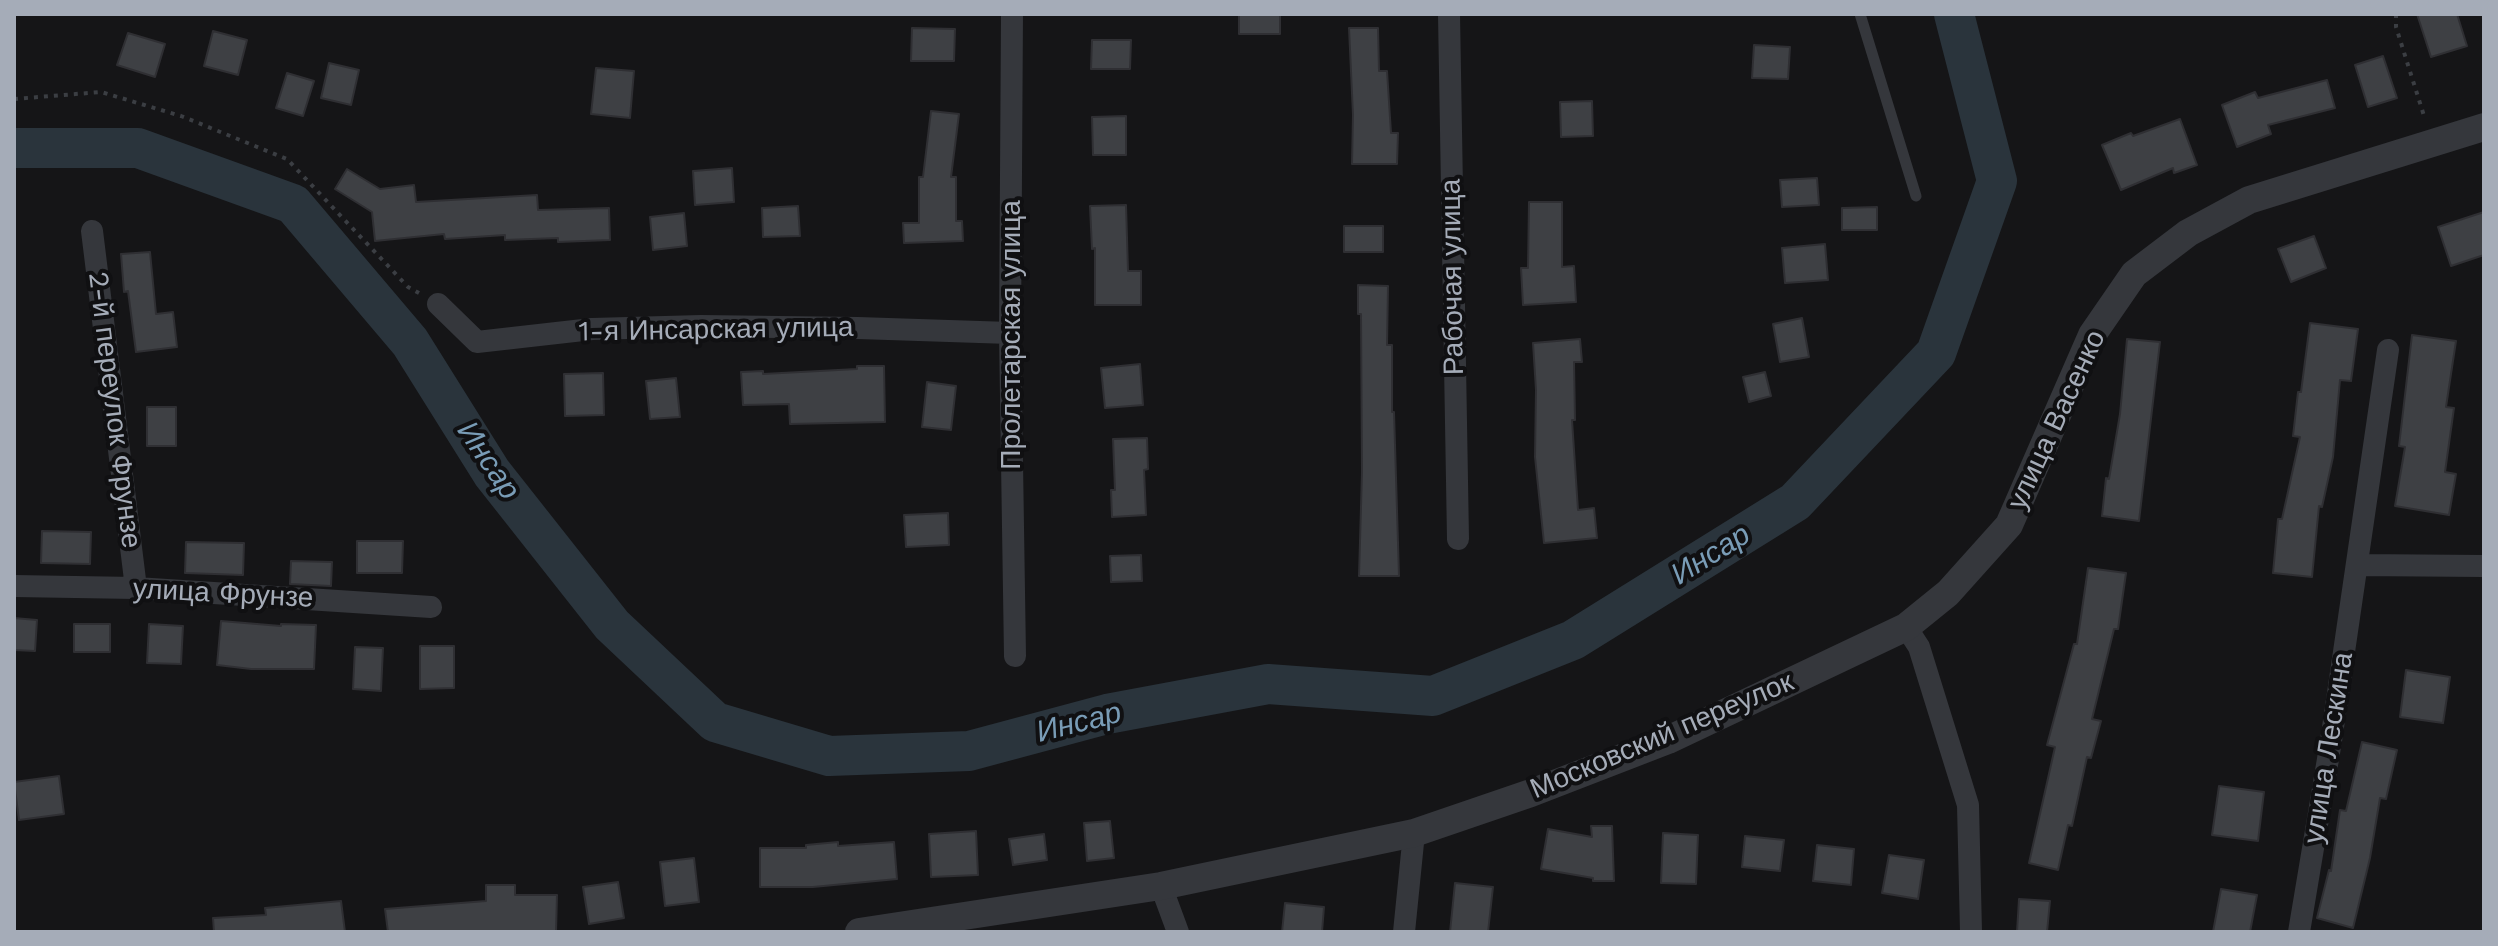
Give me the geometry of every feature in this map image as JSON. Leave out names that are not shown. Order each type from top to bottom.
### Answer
[{"type":"street","name":"Пролетарская улица","points":[[1012,14],[1010,333],[1015,656]]},
{"type":"street","name":"Рабочая улица","points":[[1449,14],[1458,539]]},
{"type":"street","name":"улица Васенко","points":[[1906,627],[1948,593],[2009,525],[2092,335],[2134,274],[2188,233],[2249,200],[2484,127]]},
{"type":"street","name":"2-й переулок Фрунзе","points":[[92,231],[136,588]]},
{"type":"street","name":"1-я Инсарская улица","points":[[438,304],[477,342],[592,329],[701,326],[1010,333]]},
{"type":"street","name":"улица Лескина","points":[[2299,932],[2388,350]]},
{"type":"street","points":[[2357,565],[2484,566]]},
{"type":"street","name":"улица Фрунзе","points":[[14,586],[136,588],[431,607]]},
{"type":"street","name":"Московский переулок","points":[[859,932],[1161,886],[1414,833],[1531,793],[1668,740],[1906,627]]},
{"type":"street","points":[[1906,627],[1919,647],[1968,805],[1971,932]]},
{"type":"street","points":[[1404,932],[1414,833]]},
{"type":"street","points":[[1161,886],[1178,932]]},
{"type":"lane","points":[[1860,14],[1916,196]]},
{"type":"path","points":[[2396,14],[2396,27],[2432,142]]},
{"type":"path","points":[[14,99],[101,92],[181,116],[287,159],[408,287],[438,304]]},
{"type":"building","points":[[1239,14],[1280,14],[1280,34],[1239,34]]},
{"type":"building","points":[[2417,14],[2457,14],[2467,46],[2431,57]]},
{"type":"building","points":[[912,28],[955,29],[954,61],[911,61]]},
{"type":"building","points":[[1349,28],[1378,28],[1379,71],[1387,71],[1391,133],[1398,133],[1397,164],[1352,164]]},
{"type":"building","points":[[213,31],[247,40],[238,75],[204,66]]},
{"type":"building","points":[[128,33],[165,44],[155,77],[117,65]]},
{"type":"building","points":[[1092,40],[1131,40],[1130,69],[1091,69]]},
{"type":"building","points":[[1754,45],[1790,47],[1788,79],[1752,78]]},
{"type":"building","points":[[2383,56],[2397,98],[2368,107],[2355,65]]},
{"type":"building","points":[[329,63],[359,70],[351,105],[321,98]]},
{"type":"building","points":[[596,68],[634,71],[630,118],[591,114]]},
{"type":"building","points":[[287,73],[314,81],[303,116],[276,108]]},
{"type":"building","points":[[2327,80],[2335,108],[2268,125],[2271,134],[2237,147],[2222,105],[2255,92],[2258,98]]},
{"type":"building","points":[[1592,101],[1593,136],[1561,137],[1560,102]]},
{"type":"building","points":[[931,111],[959,114],[951,177],[956,177],[956,221],[962,221],[963,241],[904,243],[903,223],[919,223],[919,177],[923,177]]},
{"type":"building","points":[[1126,116],[1126,155],[1093,155],[1092,117]]},
{"type":"building","points":[[2180,119],[2197,165],[2174,173],[2173,168],[2121,190],[2102,145]]},
{"type":"building","points":[[732,168],[734,202],[695,205],[693,171]]},
{"type":"building","points":[[347,169],[380,189],[414,185],[416,202],[537,195],[538,210],[609,208],[610,240],[505,240],[505,235],[445,239],[444,234],[375,241],[372,212],[335,189]]},
{"type":"building","points":[[1817,178],[1819,205],[1782,207],[1780,180]]},
{"type":"building","points":[[1529,202],[1562,202],[1562,267],[1574,266],[1576,302],[1523,305],[1521,268],[1528,268]]},
{"type":"building","points":[[1126,205],[1128,271],[1141,271],[1141,305],[1095,305],[1095,248],[1092,249],[1090,206]]},
{"type":"building","points":[[798,206],[800,236],[763,237],[762,208]]},
{"type":"building","points":[[1877,207],[1877,230],[1842,230],[1842,208]]},
{"type":"building","points":[[2484,212],[2484,255],[2451,266],[2438,227]]},
{"type":"building","points":[[684,213],[687,246],[653,250],[650,217]]},
{"type":"building","points":[[1344,226],[1383,226],[1383,252],[1344,252]]},
{"type":"building","points":[[2314,236],[2326,268],[2291,282],[2278,249]]},
{"type":"building","points":[[1825,244],[1828,280],[1785,283],[1782,248]]},
{"type":"building","points":[[150,252],[156,314],[173,312],[177,347],[136,352],[128,291],[124,292],[121,254]]},
{"type":"building","points":[[1358,285],[1388,286],[1387,345],[1392,345],[1399,576],[1359,576],[1362,472]]},
{"type":"building","points":[[1802,318],[1809,357],[1780,362],[1773,324]]},
{"type":"building","points":[[2310,323],[2358,329],[2351,381],[2340,380],[2333,457],[2322,507],[2319,506],[2312,577],[2273,573],[2278,519],[2282,519],[2300,437],[2293,436]]},
{"type":"building","points":[[2412,335],[2456,341],[2446,407],[2454,408],[2445,472],[2456,474],[2449,515],[2395,506],[2405,447],[2399,446]]},
{"type":"building","points":[[1580,339],[1582,362],[1574,362],[1575,420],[1572,420],[1578,510],[1594,508],[1597,538],[1544,543],[1535,457],[1533,343]]},
{"type":"building","points":[[2127,339],[2160,342],[2139,521],[2102,516],[2106,478],[2109,479],[2120,414]]},
{"type":"building","points":[[1140,364],[1143,405],[1105,408],[1101,368]]},
{"type":"building","points":[[857,366],[884,366],[885,422],[790,424],[789,404],[743,405],[741,372],[763,371],[763,374],[857,369]]},
{"type":"building","points":[[1765,372],[1771,396],[1749,402],[1743,377]]},
{"type":"building","points":[[603,373],[604,415],[565,416],[564,374]]},
{"type":"building","points":[[676,378],[680,417],[650,419],[646,381]]},
{"type":"building","points":[[927,382],[956,386],[951,430],[922,427]]},
{"type":"building","points":[[147,407],[176,407],[176,446],[147,446]]},
{"type":"building","points":[[1147,438],[1148,469],[1144,470],[1146,515],[1112,517],[1111,490],[1115,490],[1113,439]]},
{"type":"building","points":[[948,513],[949,545],[906,547],[904,515]]},
{"type":"building","points":[[42,531],[91,532],[90,564],[41,563]]},
{"type":"building","points":[[357,541],[403,541],[402,573],[357,573]]},
{"type":"building","points":[[186,542],[244,543],[243,575],[185,573]]},
{"type":"building","points":[[1141,555],[1142,581],[1111,582],[1110,556]]},
{"type":"building","points":[[291,561],[332,562],[331,586],[290,584]]},
{"type":"building","points":[[2088,568],[2126,573],[2118,629],[2114,629],[2092,719],[2101,721],[2091,758],[2087,757],[2072,826],[2068,825],[2058,870],[2029,863],[2055,747],[2047,745],[2074,644],[2077,644]]},
{"type":"building","points":[[14,618],[37,620],[35,651],[14,650]]},
{"type":"building","points":[[221,621],[281,626],[316,625],[314,669],[251,669],[217,665]]},
{"type":"building","points":[[74,624],[110,624],[110,652],[74,652]]},
{"type":"building","points":[[149,624],[183,626],[181,664],[147,663]]},
{"type":"building","points":[[420,646],[454,646],[454,688],[420,689]]},
{"type":"building","points":[[355,647],[383,648],[381,691],[353,689]]},
{"type":"building","points":[[2406,670],[2450,677],[2443,723],[2400,717]]},
{"type":"building","points":[[2362,742],[2397,750],[2386,799],[2380,798],[2370,858],[2353,928],[2317,918],[2331,871],[2340,810],[2346,811]]},
{"type":"building","points":[[59,776],[64,814],[19,820],[14,782]]},
{"type":"building","points":[[2219,786],[2264,792],[2258,841],[2212,835]]},
{"type":"building","points":[[1110,821],[1114,858],[1087,861],[1084,823]]},
{"type":"building","points":[[1591,826],[1612,826],[1614,881],[1593,881],[1593,878],[1541,869],[1548,829],[1592,837]]},
{"type":"building","points":[[976,831],[978,875],[931,877],[929,834]]},
{"type":"building","points":[[1663,833],[1698,835],[1696,884],[1661,883]]},
{"type":"building","points":[[1044,834],[1047,860],[1013,865],[1009,839]]},
{"type":"building","points":[[1745,836],[1784,840],[1780,871],[1742,867]]},
{"type":"building","points":[[838,842],[838,846],[894,842],[897,879],[813,887],[760,887],[760,848],[806,848],[806,845]]},
{"type":"building","points":[[1817,845],[1854,849],[1851,885],[1813,881]]},
{"type":"building","points":[[1889,855],[1924,860],[1918,899],[1882,893]]},
{"type":"building","points":[[694,858],[699,902],[665,906],[660,862]]},
{"type":"building","points":[[618,882],[624,918],[589,924],[583,887]]},
{"type":"building","points":[[1455,883],[1493,887],[1488,932],[1450,932]]},
{"type":"building","points":[[486,885],[515,885],[515,895],[557,895],[556,932],[388,932],[385,909],[486,901]]},
{"type":"building","points":[[2221,889],[2257,895],[2250,932],[2213,932]]},
{"type":"building","points":[[2019,899],[2050,901],[2047,932],[2017,932]]},
{"type":"building","points":[[341,901],[345,932],[214,932],[213,918],[266,915],[265,908]]},
{"type":"building","points":[[1285,903],[1324,907],[1322,932],[1282,932]]},
{"type":"waterway","name":"Инсар","points":[[14,148],[138,148],[293,204],[410,342],[492,473],[612,625],[715,722],[829,756],[969,751],[1107,714],[1268,684],[1433,696],[1573,640],[1795,502],[1936,353],[1997,181],[1954,14]]}]
